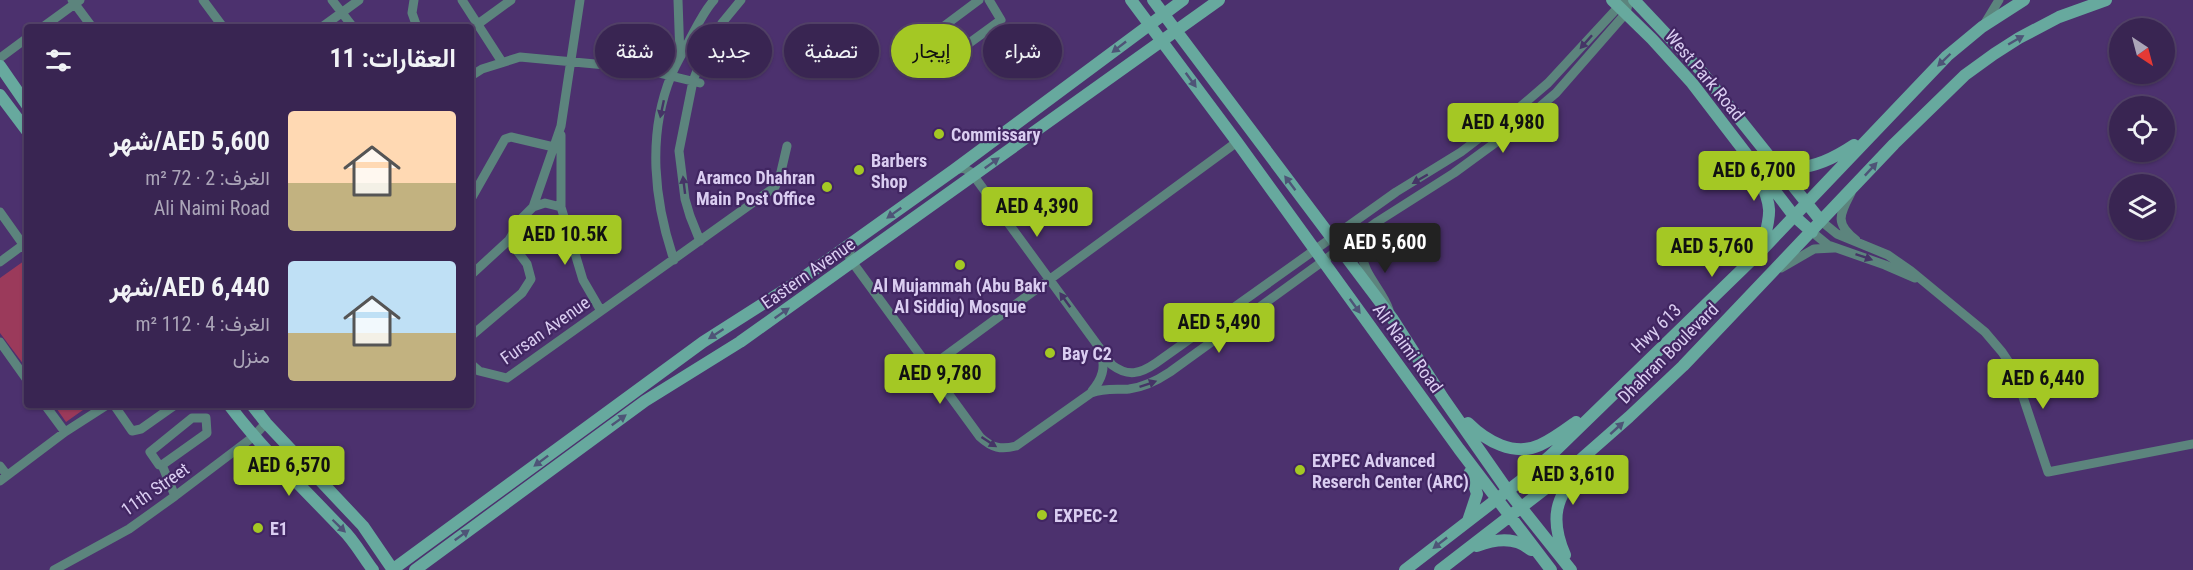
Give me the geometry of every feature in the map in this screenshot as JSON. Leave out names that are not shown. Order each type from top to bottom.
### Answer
[{"type":"main road","name":"Ali Naimi Road","points":[[1131,0],[1237,142],[1496,500],[1548,565]]},
{"type":"main road","name":"Ali Naimi Road","points":[[1153,0],[1392,318],[1443,398],[1508,491],[1571,570]]},
{"type":"main road","name":"Eastern Avenue","points":[[393,570],[703,342],[797,282],[954,170],[1183,0]]},
{"type":"main road","name":"Eastern Avenue","points":[[415,570],[645,400],[740,342],[1219,0]]},
{"type":"main road","name":"Hwy 613","points":[[1405,570],[1551,455],[1761,251],[1947,57],[1982,27],[2024,0]]},
{"type":"main road","name":"Dhahran Boulevard","points":[[1440,570],[1510,517],[1596,446],[1683,366],[1931,107],[1965,75],[1994,54],[2059,17],[2106,0]]},
{"type":"main road","name":"West Park Road","points":[[1624,3],[1747,153],[1794,216],[1812,232]]},
{"type":"main road","name":"West Park Road","points":[[1624,3],[1686,53],[1731,106],[1821,222]]},
{"type":"main road","points":[[0,66],[24,101]]},
{"type":"main road","points":[[0,95],[24,127]]},
{"type":"main road","points":[[1767,153],[1780,164],[1787,166],[1824,163],[1873,133]]},
{"type":"main road","points":[[1747,153],[1769,199],[1771,209],[1761,251]]},
{"type":"main road","points":[[1443,398],[1479,434],[1492,442],[1514,449],[1539,446],[1600,406]]},
{"type":"main road","points":[[231,408],[253,437],[344,530],[373,570]]},
{"type":"main road","points":[[254,408],[363,526],[393,570]]},
{"type":"main road","points":[[1571,570],[1559,542],[1556,528],[1558,503],[1569,482],[1596,446]]},
{"type":"main road","points":[[1459,449],[1473,478],[1477,494],[1467,522]]},
{"type":"main road","points":[[1462,553],[1490,541],[1509,540],[1526,545],[1548,565]]},
{"type":"street","points":[[203,0],[221,24]]},
{"type":"street","points":[[332,0],[350,24]]},
{"type":"street","points":[[326,24],[359,0]]},
{"type":"street","points":[[414,0],[412,14],[416,24]]},
{"type":"street","points":[[462,0],[502,62]]},
{"type":"street","points":[[478,24],[511,0]]},
{"type":"street","points":[[474,272],[509,240],[522,218],[533,207],[557,148],[580,0]]},
{"type":"street","points":[[678,0],[680,57]]},
{"type":"street","points":[[675,68],[714,0]]},
{"type":"street","points":[[700,241],[687,207],[679,151],[704,52],[722,22],[741,0]]},
{"type":"street","points":[[979,0],[928,38],[927,53],[946,60],[1001,20],[989,0]]},
{"type":"street","points":[[1982,27],[1999,0]]},
{"type":"street","points":[[47,24],[76,1],[90,24]]},
{"type":"street","points":[[852,243],[849,256],[853,263],[980,437],[987,444],[1001,449],[1016,446],[1091,393],[1102,389],[1130,388],[1158,380],[1401,205],[1454,173],[1541,107],[1580,67],[1624,3]]},
{"type":"street","points":[[954,170],[967,169],[974,176],[1112,365],[1120,371],[1134,374],[1156,363],[1396,192],[1461,152],[1520,107],[1561,70],[1624,3]]},
{"type":"street","points":[[0,58],[24,40]]},
{"type":"street","points":[[474,74],[482,69],[520,57],[595,65]]},
{"type":"street","points":[[675,77],[696,82]]},
{"type":"street","points":[[670,78],[661,110],[656,150],[656,186],[663,227],[674,260]]},
{"type":"street","points":[[474,194],[505,139],[511,137],[557,148]]},
{"type":"street","points":[[929,368],[1237,142]]},
{"type":"street","name":"Fursan Avenue","points":[[474,367],[479,371],[507,378],[775,187],[787,146]]},
{"type":"street","points":[[557,148],[561,207],[583,280],[601,311]]},
{"type":"street","points":[[1853,188],[1840,220],[1850,236],[1868,247]]},
{"type":"street","points":[[533,207],[545,203],[561,207]]},
{"type":"street","points":[[0,212],[24,243]]},
{"type":"street","points":[[1821,222],[1837,234],[1888,255],[1964,313],[1985,332],[2008,361],[2022,389],[2048,472],[2193,444]]},
{"type":"street","points":[[1367,229],[1362,252],[1366,270],[1385,297],[1392,318]]},
{"type":"street","points":[[1812,232],[1828,244],[1923,282]]},
{"type":"street","points":[[474,333],[522,293],[531,279],[527,264],[509,240]]},
{"type":"street","points":[[0,262],[24,247]]},
{"type":"street","points":[[1774,272],[1814,249],[1839,248]]},
{"type":"street","points":[[0,342],[24,376]]},
{"type":"street","points":[[1091,393],[1102,376],[1104,366],[1100,347]]},
{"type":"street","points":[[47,408],[65,432]]},
{"type":"street","points":[[0,466],[4,478],[65,432],[102,408]]},
{"type":"street","points":[[116,408],[132,431],[141,429],[171,408]]},
{"type":"street","points":[[162,465],[207,433],[206,418],[192,418],[150,452],[159,465],[162,465],[175,496]]},
{"type":"street","name":"11th Street","points":[[54,570],[129,529],[253,437],[266,423]]},
{"type":"shaded area","points":[[24,261],[24,365],[0,333],[0,278]]},
{"type":"shaded area","points":[[56,408],[86,408],[66,422]]},
{"type":"place","name":"Commissary","points":[[939,134]]},
{"type":"place","name":"Barbers Shop","points":[[859,170]]},
{"type":"place","name":"Aramco Dhahran Main Post Office","points":[[827,187]]},
{"type":"place","name":"Al Mujammah (Abu Bakr Al Siddiq) Mosque","points":[[960,265]]},
{"type":"place","name":"Bay C2","points":[[1050,353]]},
{"type":"place","name":"EXPEC Advanced Reserch Center (ARC)","points":[[1300,470]]},
{"type":"place","name":"EXPEC-2","points":[[1042,515]]},
{"type":"place","name":"E1","points":[[258,528]]}]
